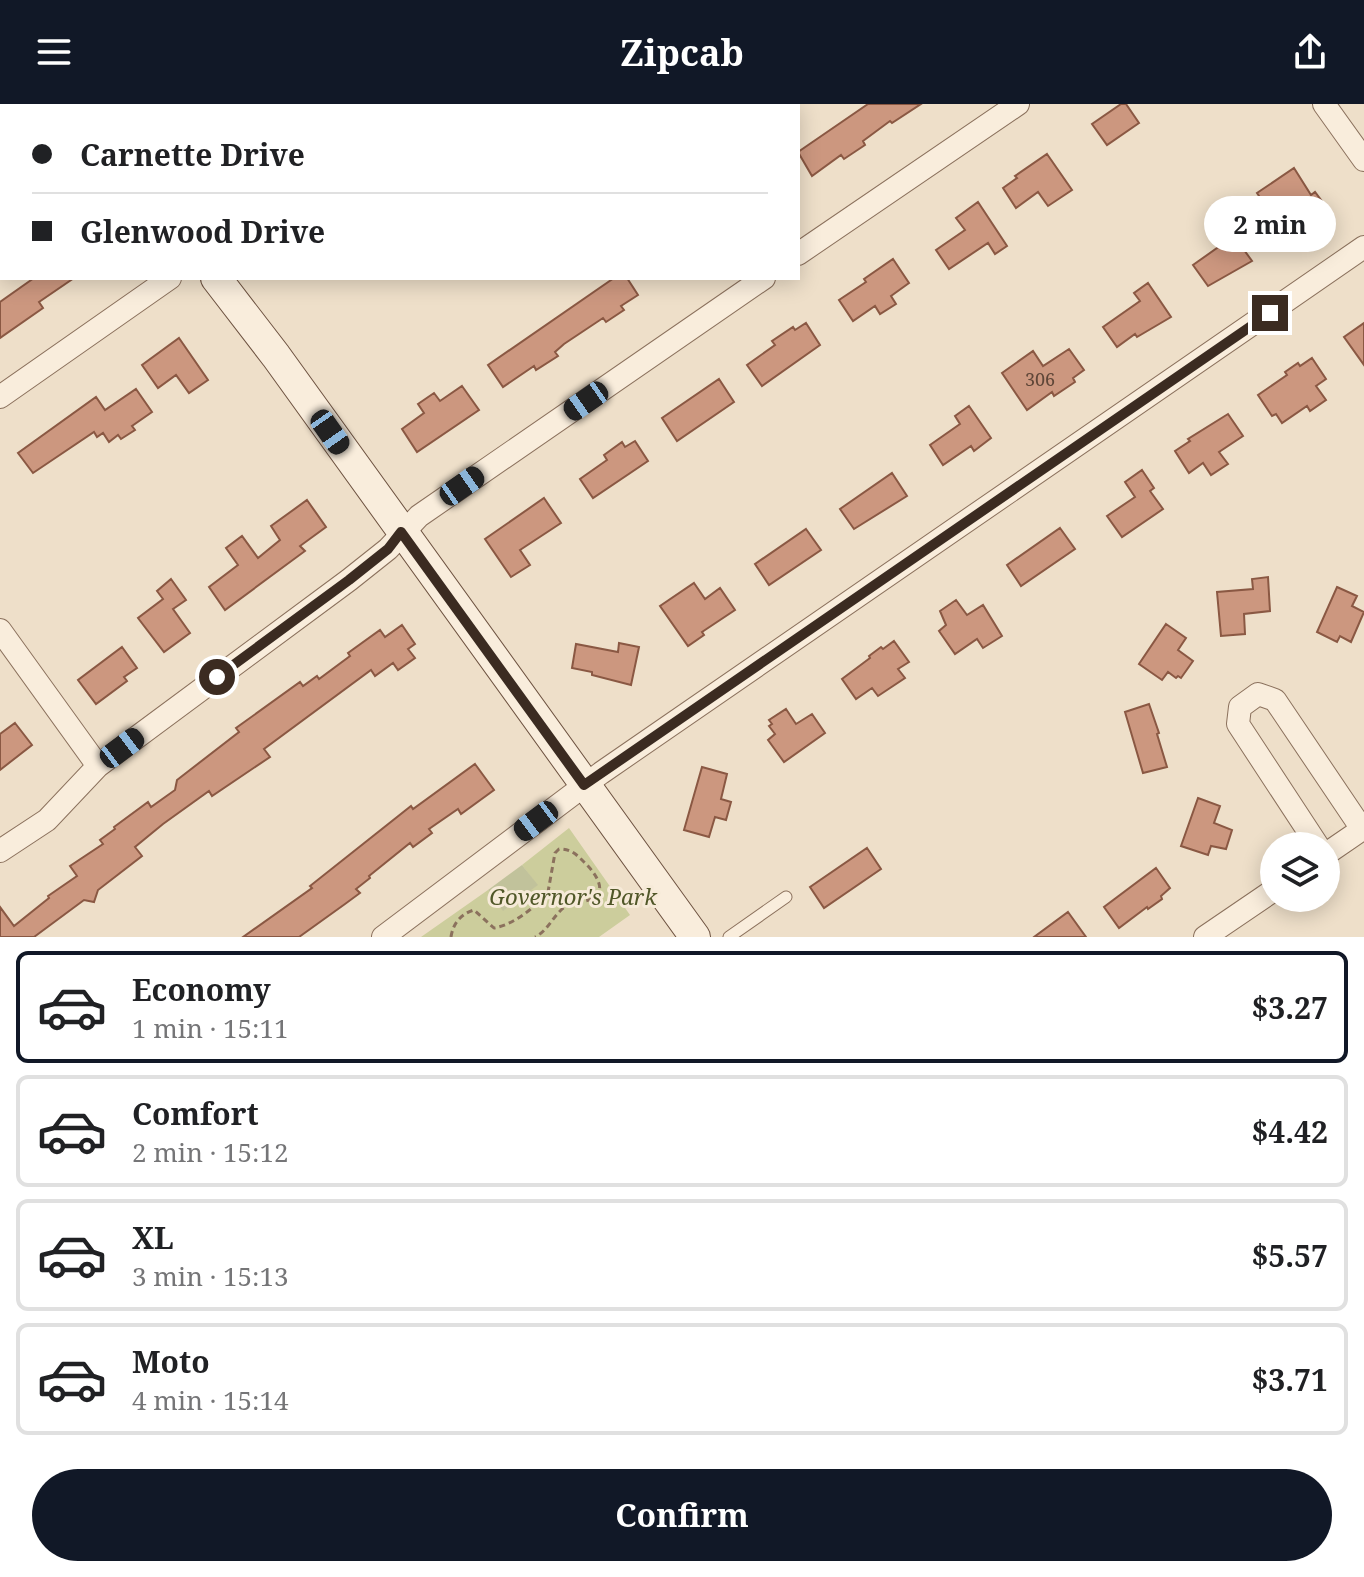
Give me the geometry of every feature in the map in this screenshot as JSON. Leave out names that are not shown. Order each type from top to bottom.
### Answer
[{"type":"street","points":[[800,253],[1018,104]]},
{"type":"street","points":[[1324,104],[1364,160]]},
{"type":"street","points":[[383,937],[584,785],[1364,247]]},
{"type":"street","points":[[0,397],[167,280]]},
{"type":"street","points":[[218,280],[276,356],[695,937]]},
{"type":"street","points":[[0,851],[47,820],[98,766],[388,549],[419,516],[761,280]]},
{"type":"street","points":[[0,630],[98,766]]},
{"type":"street","points":[[1309,832],[1238,724],[1240,707],[1258,694],[1275,700],[1363,828],[1340,844]]},
{"type":"street","points":[[1205,937],[1260,900]]},
{"type":"lane","points":[[729,937],[786,897]]},
{"type":"path","points":[[451,937],[458,919],[474,910],[494,928],[503,927],[514,920],[548,892],[555,853],[559,849],[573,851],[601,884],[599,893],[593,899],[568,905],[546,931],[535,937]]},
{"type":"green space","name":"Governor's Park","points":[[569,828],[630,915],[599,937],[421,937],[488,890],[504,910],[537,885],[522,865]]},
{"type":"green space","points":[[522,865],[538,885],[503,911],[488,890]]},
{"type":"building","points":[[868,104],[921,104],[892,123],[890,121],[863,141],[865,145],[844,159],[841,155],[812,176],[800,151]]},
{"type":"building","points":[[1121,104],[1126,104],[1139,123],[1107,145],[1092,124]]},
{"type":"building","points":[[1047,154],[1072,190],[1048,206],[1038,192],[1016,208],[1003,188]]},
{"type":"building","points":[[1294,168],[1311,195],[1315,192],[1327,208],[1304,223],[1291,203],[1272,215],[1257,193]]},
{"type":"building","points":[[978,202],[1007,246],[995,254],[988,243],[949,269],[936,250],[965,230],[956,218]]},
{"type":"building","points":[[1234,236],[1252,261],[1208,286],[1193,265]]},
{"type":"building","points":[[893,259],[909,283],[891,296],[896,304],[880,314],[875,306],[853,321],[839,300]]},
{"type":"building","points":[[31,280],[71,280],[39,302],[43,308],[0,338],[0,302]]},
{"type":"building","points":[[611,280],[628,280],[638,295],[621,306],[624,310],[606,322],[603,318],[564,344],[555,352],[558,356],[536,370],[534,366],[503,387],[488,365]]},
{"type":"building","points":[[1148,283],[1171,317],[1137,337],[1135,334],[1117,347],[1103,327],[1140,301],[1134,293]]},
{"type":"building","points":[[806,323],[820,345],[762,386],[747,365],[775,345],[772,341],[793,327],[795,330]]},
{"type":"building","points":[[1364,323],[1364,365],[1344,337]]},
{"type":"building","points":[[179,338],[208,380],[189,393],[176,375],[158,388],[142,365]]},
{"type":"building","points":[[1069,349],[1084,370],[1073,378],[1075,382],[1054,396],[1052,392],[1027,410],[1002,373],[1033,351],[1043,366]]},
{"type":"building","points":[[1312,358],[1326,379],[1316,386],[1326,400],[1310,411],[1307,406],[1282,423],[1276,414],[1272,416],[1258,395],[1287,375],[1285,372],[1298,363],[1300,366]]},
{"type":"building","points":[[719,379],[734,402],[677,441],[662,418]]},
{"type":"building","points":[[462,386],[479,410],[417,452],[402,429],[424,413],[418,404],[434,393],[440,401]]},
{"type":"building","points":[[136,389],[152,412],[132,426],[135,430],[121,439],[118,435],[109,442],[103,433],[97,437],[94,432],[33,473],[18,453],[96,397],[105,410]]},
{"type":"building","points":[[969,406],[991,438],[974,451],[971,446],[943,465],[930,445],[960,424],[955,416]]},
{"type":"building","points":[[1228,414],[1243,436],[1219,452],[1228,464],[1211,475],[1203,463],[1189,473],[1175,451]]},
{"type":"building","points":[[635,441],[648,461],[593,498],[580,479],[607,460],[604,455],[622,442],[625,447]]},
{"type":"building","points":[[1142,470],[1154,488],[1150,491],[1163,509],[1122,537],[1107,516],[1135,497],[1125,482]]},
{"type":"building","points":[[892,473],[907,496],[854,529],[840,509]]},
{"type":"building","points":[[544,498],[561,523],[520,550],[530,565],[511,577],[485,539]]},
{"type":"building","points":[[307,500],[326,527],[300,546],[305,551],[225,610],[209,587],[238,565],[226,548],[242,536],[258,558],[280,540],[271,526]]},
{"type":"building","points":[[1060,528],[1075,549],[1021,586],[1007,565]]},
{"type":"building","points":[[806,529],[821,550],[769,585],[755,564]]},
{"type":"building","points":[[1268,577],[1270,611],[1244,614],[1245,634],[1221,636],[1217,592],[1253,589],[1252,579]]},
{"type":"building","points":[[171,579],[186,600],[173,609],[190,633],[164,652],[138,618],[163,599],[157,591]]},
{"type":"building","points":[[694,583],[705,599],[720,588],[735,610],[702,632],[704,635],[688,646],[660,606]]},
{"type":"building","points":[[1337,587],[1357,596],[1352,606],[1364,612],[1351,642],[1340,636],[1337,642],[1317,632]]},
{"type":"building","points":[[956,600],[967,615],[983,605],[1002,636],[983,648],[977,639],[955,654],[939,631],[946,625],[940,611]]},
{"type":"building","points":[[1166,624],[1186,638],[1178,650],[1193,661],[1181,678],[1168,672],[1162,680],[1139,664]]},
{"type":"building","points":[[402,625],[415,644],[408,649],[415,658],[398,670],[393,663],[375,676],[371,670],[264,749],[270,757],[212,796],[209,791],[163,824],[135,847],[142,856],[98,890],[94,902],[84,900],[34,937],[0,937],[0,907],[14,926],[77,876],[70,866],[103,844],[100,840],[148,802],[151,807],[175,790],[177,780],[239,732],[236,728],[300,682],[303,686],[317,676],[319,679],[380,630],[385,637]]},
{"type":"building","points":[[894,641],[909,662],[898,669],[905,678],[878,696],[872,688],[856,699],[842,679],[881,647],[883,649]]},
{"type":"building","points":[[619,643],[639,647],[631,685],[572,668],[576,644],[618,652]]},
{"type":"building","points":[[122,647],[137,668],[124,677],[127,681],[96,704],[78,680]]},
{"type":"building","points":[[1149,704],[1167,767],[1143,773],[1125,712]]},
{"type":"building","points":[[786,709],[796,724],[812,714],[825,733],[784,762],[768,740],[775,734],[769,720]]},
{"type":"building","points":[[15,723],[32,745],[0,770],[0,734]]},
{"type":"building","points":[[475,764],[494,790],[461,814],[458,809],[429,829],[432,833],[413,847],[410,843],[356,889],[360,893],[299,937],[243,937],[312,888],[310,886],[411,806],[413,809]]},
{"type":"building","points":[[702,767],[727,774],[721,799],[731,802],[726,820],[715,817],[709,837],[684,830]]},
{"type":"building","points":[[1198,798],[1220,806],[1214,823],[1232,830],[1226,849],[1211,846],[1208,855],[1181,846]]},
{"type":"building","points":[[867,848],[881,869],[824,908],[810,887]]},
{"type":"building","points":[[1156,868],[1170,888],[1161,896],[1162,899],[1119,928],[1104,907]]},
{"type":"building","points":[[1068,912],[1086,937],[1034,937]]},
{"type":"route","points":[[217,677],[349,580],[388,549],[401,532],[584,785],[1270,313]]}]
